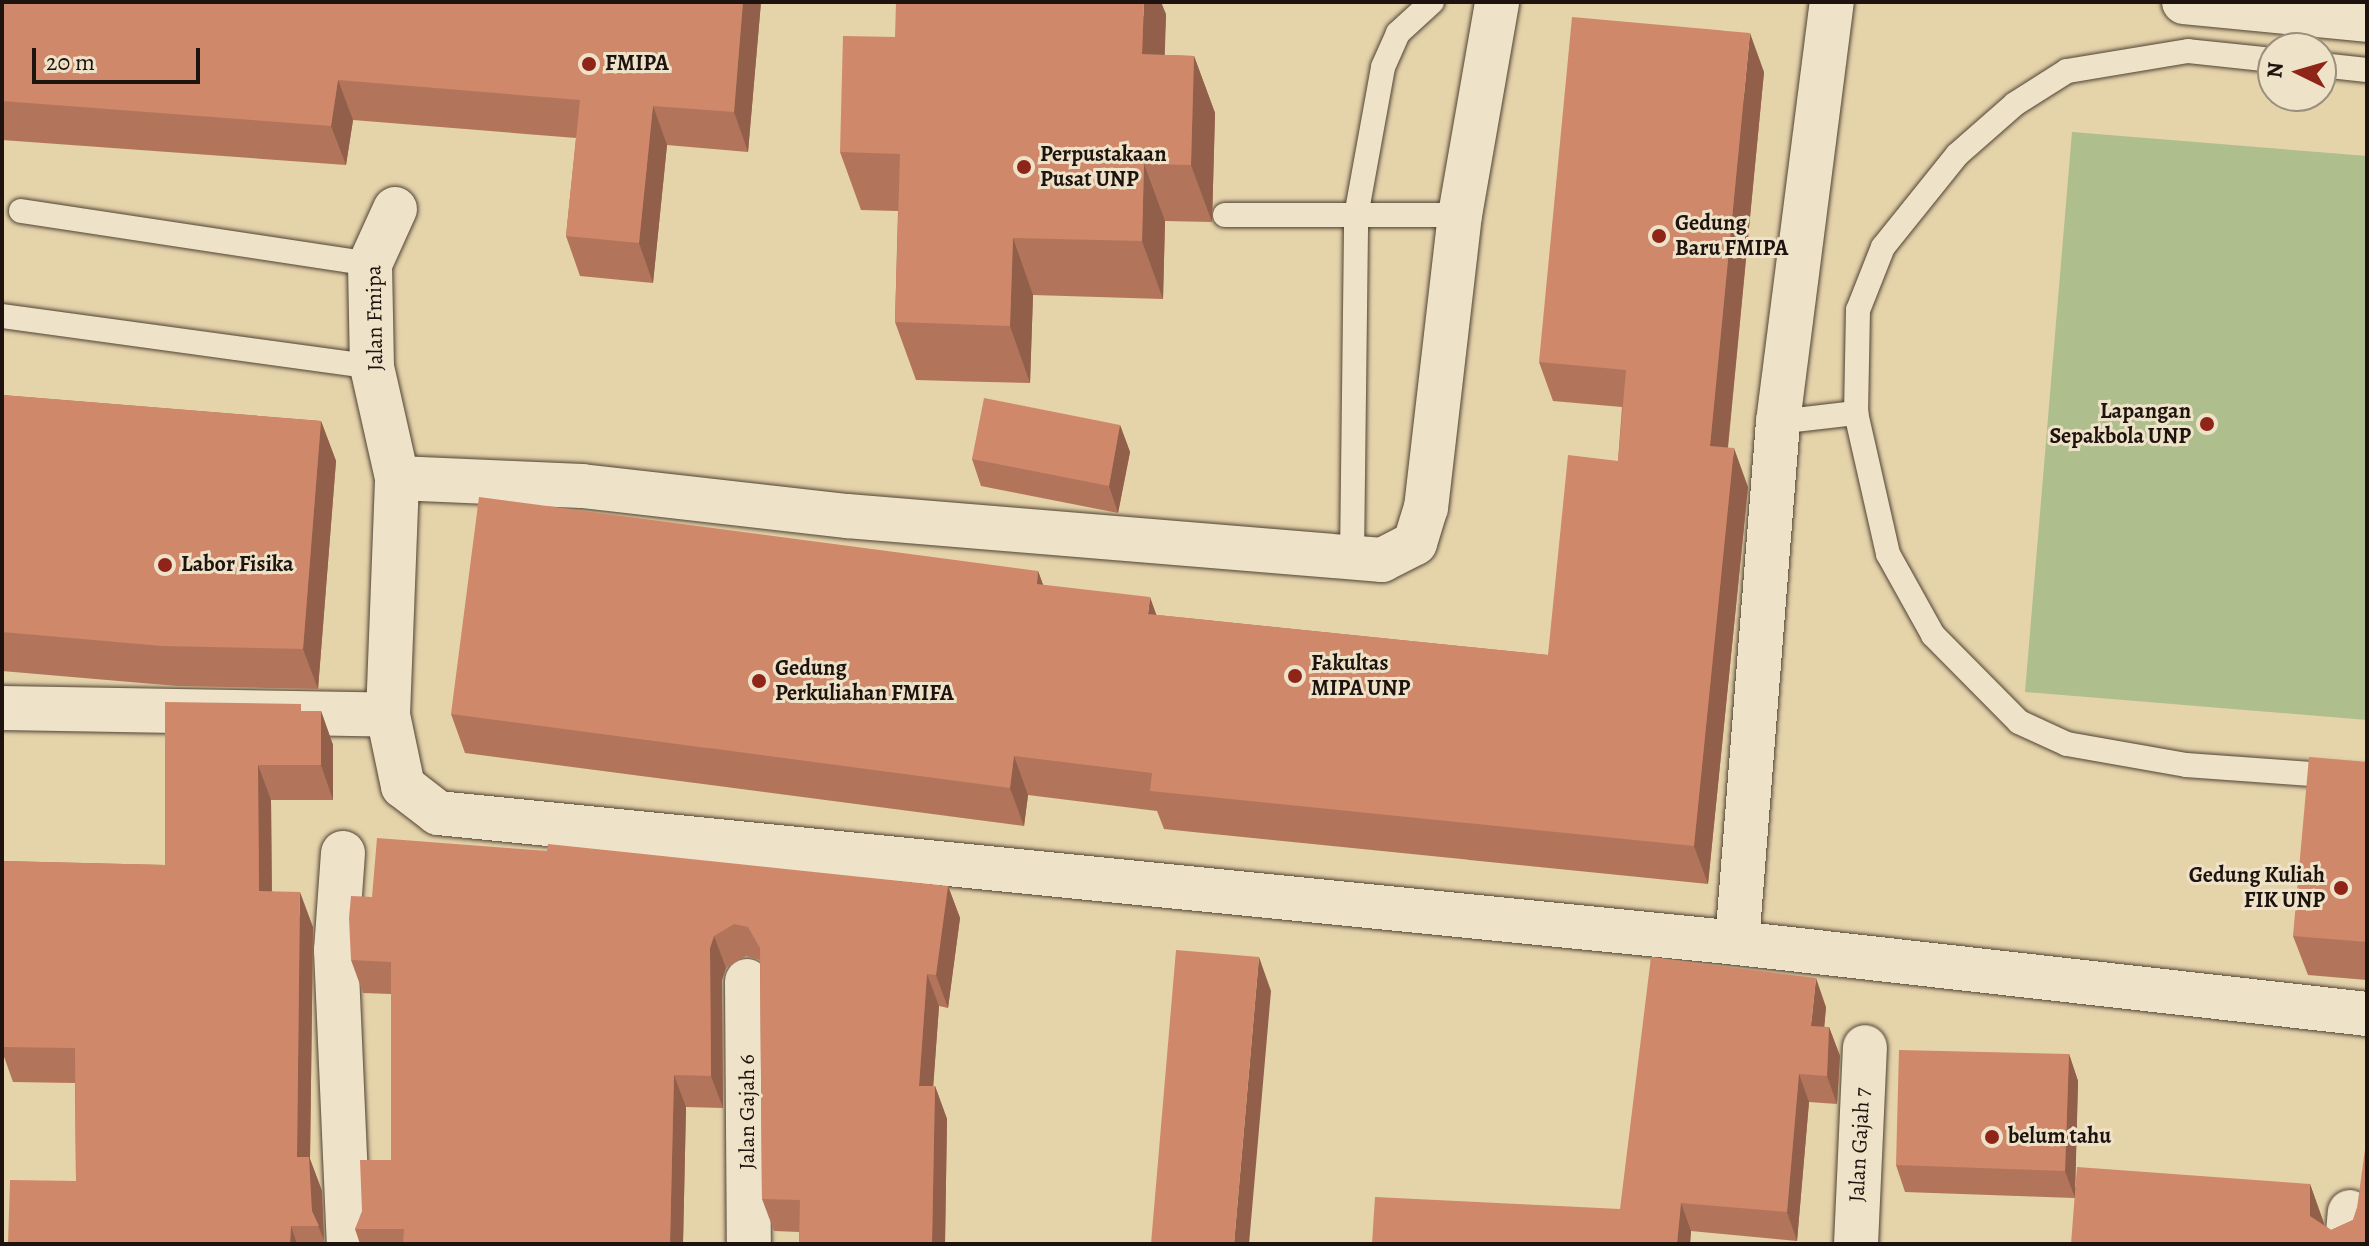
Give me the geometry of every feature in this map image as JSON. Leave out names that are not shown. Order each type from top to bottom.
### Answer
[{"type":"street","points":[[397,478],[582,486],[847,516],[1382,560],[1415,543],[1426,508],[1460,215],[1497,2]]},
{"type":"street","points":[[1737,943],[1778,422],[1832,2]]},
{"type":"street","points":[[2184,2],[2367,20]]},
{"type":"street","name":"Jalan Fmipa","points":[[395,209],[370,264],[372,367],[397,478],[388,715],[403,786],[438,813],[1737,943],[2367,1014]]},
{"type":"street","points":[[2,708],[388,715]]},
{"type":"street","points":[[343,853],[336,950],[349,1244]]},
{"type":"street","name":"Jalan Gajah 6","points":[[747,981],[749,1244]]},
{"type":"street","name":"Jalan Gajah 7","points":[[1856,1244],[1865,1047]]},
{"type":"lane","points":[[1352,557],[1356,216],[1383,67],[1398,33],[1432,2]]},
{"type":"lane","points":[[2257,58],[2188,51],[2067,71],[2015,104],[1957,155],[1883,247],[1858,310],[1856,413],[1888,554],[1933,635],[2019,722],[2067,744],[2186,765],[2367,778]]},
{"type":"lane","points":[[2337,67],[2367,70]]},
{"type":"lane","points":[[21,211],[370,264]]},
{"type":"lane","points":[[1225,215],[1460,215]]},
{"type":"lane","points":[[2,316],[372,367]]},
{"type":"lane","points":[[1778,422],[1856,413]]},
{"type":"green space","name":"Lapangan Sepakbola UNP","points":[[2072,132],[2367,156],[2367,720],[2025,692]]},
{"type":"building","points":[[2,2],[743,2],[734,112],[653,106],[639,243],[566,236],[580,100],[338,80],[331,126],[2,101]]},
{"type":"building","points":[[896,2],[1144,2],[1142,54],[1194,56],[1191,165],[1144,164],[1142,241],[1013,238],[1010,326],[895,322],[900,154],[840,152],[843,36],[895,37]]},
{"type":"building","points":[[1572,17],[1750,33],[1710,446],[1734,448],[1694,846],[1150,791],[1152,773],[1014,756],[1010,788],[451,714],[479,497],[1038,571],[1037,584],[1150,597],[1148,614],[1548,655],[1568,455],[1618,461],[1626,370],[1539,362]]},
{"type":"building","name":"Labor Fisika","points":[[2,395],[321,421],[303,649],[162,646],[2,632]]},
{"type":"building","points":[[984,398],[1120,425],[1109,486],[972,459]]},
{"type":"building","points":[[165,702],[301,704],[301,711],[321,711],[321,765],[258,765],[259,891],[300,892],[297,1157],[309,1157],[312,1211],[319,1226],[291,1226],[290,1244],[8,1244],[10,1180],[76,1181],[75,1048],[2,1047],[2,861],[165,865]]},
{"type":"building","points":[[2309,757],[2367,762],[2367,942],[2293,936]]},
{"type":"building","points":[[377,838],[547,851],[548,844],[948,886],[936,975],[927,974],[919,1086],[935,1086],[932,1244],[799,1244],[800,1200],[762,1199],[760,948],[748,927],[734,924],[714,936],[710,948],[711,1076],[674,1075],[670,1244],[403,1244],[404,1229],[355,1229],[362,1211],[360,1160],[391,1160],[391,962],[351,960],[349,918],[351,896],[372,897]]},
{"type":"building","points":[[1176,950],[1259,957],[1234,1244],[1151,1244]]},
{"type":"building","points":[[1651,957],[1816,978],[1811,1026],[1829,1027],[1827,1076],[1799,1074],[1787,1212],[1681,1203],[1677,1244],[1372,1244],[1375,1197],[1620,1209]]},
{"type":"building","name":"belum tahu","points":[[1899,1050],[2069,1054],[2065,1171],[1896,1165]]},
{"type":"building","points":[[2367,1135],[2367,1244],[2071,1244],[2077,1167],[2310,1184],[2310,1216],[2331,1230],[2353,1220]]},
{"type":"place","name":"FMIPA","points":[[589,64]]},
{"type":"place","name":"Perpustakaan Pusat UNP","points":[[1024,167]]},
{"type":"place","name":"Gedung Baru FMIPA","points":[[1659,236]]},
{"type":"place","name":"Lapangan Sepakbola UNP","points":[[2207,424]]},
{"type":"place","name":"Labor Fisika","points":[[165,565]]},
{"type":"place","name":"Fakultas MIPA UNP","points":[[1295,676]]},
{"type":"place","name":"Gedung Perkuliahan FMIFA","points":[[759,681]]},
{"type":"place","name":"Gedung Kuliah FIK UNP","points":[[2341,888]]},
{"type":"place","name":"belum tahu","points":[[1992,1137]]}]
